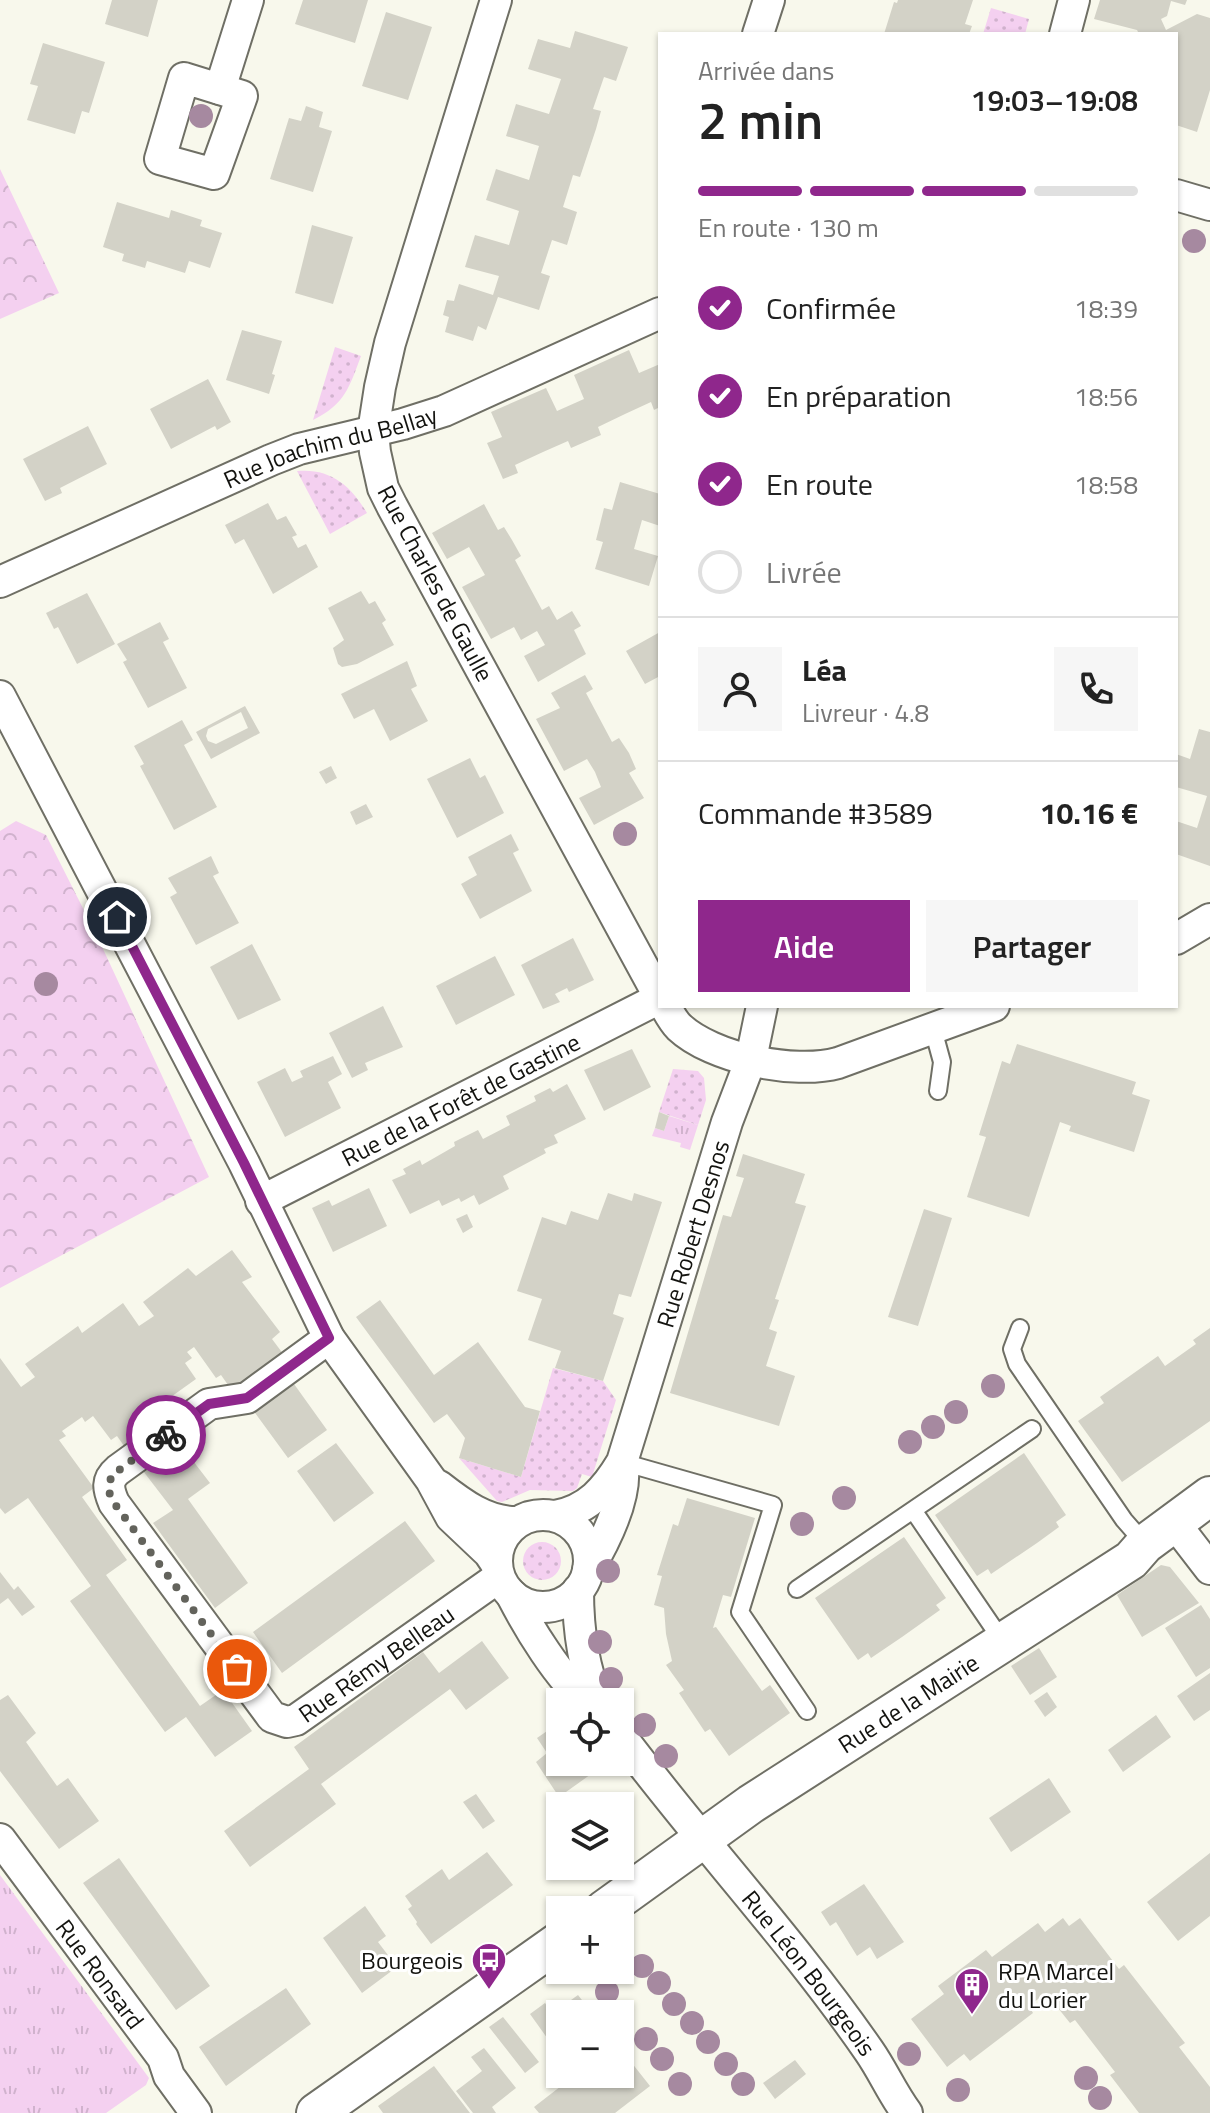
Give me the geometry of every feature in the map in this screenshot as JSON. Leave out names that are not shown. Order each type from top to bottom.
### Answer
[{"type":"street","points":[[220,89],[248,0]]},
{"type":"street","name":"Rue Charles de Gaulle","points":[[496,0],[390,343],[373,432],[375,452],[383,488],[392,506],[658,994]]},
{"type":"street","points":[[759,32],[769,0]]},
{"type":"street","points":[[1178,196],[1210,205]]},
{"type":"street","name":"Rue Joachim du Bellay","points":[[0,582],[271,460],[299,449],[444,411],[658,314]]},
{"type":"street","points":[[0,696],[244,1163],[329,1338],[431,1480],[451,1517],[489,1553],[545,1650],[574,1688]]},
{"type":"street","points":[[1178,938],[1210,919]]},
{"type":"street","name":"Rue de la Forêt de Gastine","points":[[261,1201],[658,999]]},
{"type":"street","points":[[666,1008],[677,1025],[695,1038],[751,1059],[790,1068],[824,1067],[989,1008]]},
{"type":"street","name":"Rue Robert Desnos","points":[[555,1516],[592,1501],[605,1489],[622,1462],[727,1122],[751,1059],[762,1008]]},
{"type":"street","name":"Rue Rémy Belleau","points":[[329,1338],[247,1398],[209,1404],[118,1470],[109,1483],[114,1503],[272,1717],[279,1721],[296,1720],[502,1579]]},
{"type":"street","name":"Rue Robert Desnos","points":[[583,1580],[614,1515],[623,1481],[622,1462]]},
{"type":"street","points":[[431,1480],[480,1514],[495,1520],[516,1522],[531,1516],[555,1516],[581,1534],[587,1548],[581,1636],[592,1688]]},
{"type":"street","name":"Rue de la Mairie","points":[[623,1896],[751,1804],[1131,1560],[1159,1533],[1210,1496]]},
{"type":"street","points":[[516,1522],[501,1541],[502,1579],[524,1603],[546,1606],[567,1600],[583,1580]]},
{"type":"street","points":[[1159,1533],[1210,1569]]},
{"type":"street","points":[[634,1753],[701,1839]]},
{"type":"street","name":"Rue Ronsard","points":[[0,1839],[163,2058],[169,2076],[196,2113]]},
{"type":"street","name":"Rue Léon Bourgeois","points":[[701,1839],[757,1905],[870,2052],[907,2113]]},
{"type":"street","points":[[316,2113],[546,1951]]},
{"type":"lane","points":[[933,1029],[942,1062],[938,1091]]},
{"type":"lane","points":[[1020,1328],[1012,1349],[1017,1364],[1124,1520],[1159,1533]]},
{"type":"lane","points":[[797,1589],[1032,1429]]},
{"type":"lane","points":[[622,1462],[773,1505],[740,1612],[807,1711]]},
{"type":"lane","points":[[913,1510],[1003,1642]]},
{"type":"green space","points":[[991,8],[1029,19],[1026,32],[984,32]]},
{"type":"green space","points":[[0,169],[59,293],[0,319]]},
{"type":"green space","points":[[335,347],[361,356],[339,401],[313,420]]},
{"type":"green space","points":[[297,471],[320,472],[339,481],[367,513],[330,534]]},
{"type":"green space","points":[[16,821],[46,835],[97,936],[209,1177],[0,1288],[0,831]]},
{"type":"green space","points":[[673,1069],[698,1071],[704,1078],[706,1100],[698,1125],[659,1112]]},
{"type":"green space","points":[[669,1116],[698,1125],[690,1150],[680,1147],[681,1143],[652,1136],[655,1128],[664,1131]]},
{"type":"green space","points":[[553,1368],[603,1381],[616,1400],[592,1477],[582,1474],[573,1491],[530,1490],[502,1502],[497,1501],[459,1458],[521,1477]]},
{"type":"green space","points":[[542,1542],[556,1547],[561,1561],[556,1575],[542,1580],[528,1575],[523,1561],[528,1547]]},
{"type":"green space","points":[[0,1875],[149,2078],[146,2085],[106,2113],[0,2113]]},
{"type":"building","points":[[112,0],[158,0],[148,37],[105,24]]},
{"type":"building","points":[[303,0],[368,0],[355,43],[295,24]]},
{"type":"building","points":[[898,0],[973,0],[965,24],[972,26],[970,32],[885,32],[894,2]]},
{"type":"building","points":[[1100,0],[1187,0],[1185,5],[1171,1],[1167,16],[1161,19],[1166,30],[1197,14],[1210,18],[1210,90],[1197,132],[1178,126],[1178,32],[1138,32],[1094,19]]},
{"type":"building","points":[[386,12],[432,27],[408,100],[362,86]]},
{"type":"building","points":[[575,31],[628,47],[616,81],[604,77],[593,109],[601,111],[596,129],[580,177],[573,175],[563,207],[577,212],[567,245],[552,240],[541,273],[550,276],[539,310],[498,297],[486,330],[478,326],[473,341],[445,332],[449,317],[443,315],[447,300],[454,301],[459,284],[493,295],[499,276],[465,267],[475,235],[509,245],[519,211],[486,200],[496,169],[529,180],[539,146],[506,136],[516,104],[549,114],[561,79],[528,69],[538,39],[570,48]]},
{"type":"building","points":[[43,43],[105,62],[89,113],[82,111],[75,134],[27,120],[38,86],[30,84]]},
{"type":"building","points":[[306,106],[323,112],[319,127],[332,131],[313,192],[270,179],[289,118],[301,121]]},
{"type":"building","points":[[117,202],[169,218],[171,210],[202,220],[200,226],[222,233],[210,268],[189,261],[185,273],[147,261],[145,268],[122,261],[124,254],[103,247]]},
{"type":"building","points":[[312,225],[353,237],[333,304],[295,293]]},
{"type":"building","points":[[242,330],[282,341],[269,394],[226,380]]},
{"type":"building","points":[[629,350],[639,373],[658,365],[658,408],[654,410],[651,402],[598,427],[601,435],[571,448],[568,441],[515,465],[518,473],[503,479],[487,443],[502,437],[491,412],[546,388],[557,411],[584,399],[574,375]]},
{"type":"building","points":[[208,379],[231,422],[217,430],[215,426],[171,449],[150,409]]},
{"type":"building","points":[[88,426],[107,464],[60,488],[62,493],[45,501],[23,459]]},
{"type":"building","points":[[620,482],[658,493],[658,525],[642,520],[634,549],[658,556],[649,586],[595,569],[603,542],[596,540],[604,508],[612,510]]},
{"type":"building","points":[[268,503],[277,520],[286,516],[297,535],[292,537],[298,548],[306,544],[318,567],[273,594],[244,539],[235,544],[225,525]]},
{"type":"building","points":[[484,504],[498,530],[504,527],[521,556],[515,560],[542,610],[549,606],[557,620],[572,611],[581,626],[574,630],[586,654],[538,682],[524,656],[545,645],[537,631],[521,640],[514,627],[491,639],[462,587],[485,575],[469,547],[447,559],[432,533]]},
{"type":"building","points":[[361,591],[369,604],[375,601],[386,620],[382,623],[394,645],[357,664],[342,667],[333,648],[344,640],[328,608]]},
{"type":"building","points":[[87,593],[115,644],[77,664],[58,627],[54,629],[46,613]]},
{"type":"building","points":[[160,622],[169,639],[163,642],[187,688],[148,708],[123,662],[127,660],[117,644]]},
{"type":"building","points":[[658,633],[658,677],[645,684],[626,651]]},
{"type":"building","points":[[407,661],[417,686],[411,689],[428,721],[390,741],[374,709],[354,719],[341,694]]},
{"type":"building","points":[[585,675],[593,689],[586,693],[612,742],[619,738],[629,753],[636,769],[629,773],[644,798],[594,825],[579,798],[601,787],[595,772],[587,759],[564,771],[536,719],[560,708],[551,693]]},
{"type":"building","points":[[245,706],[260,733],[211,759],[196,732]],"holes":[[[241,712],[248,728],[216,744],[208,741],[206,736],[208,729]]]},
{"type":"building","points":[[182,720],[193,740],[184,745],[217,807],[174,830],[140,766],[144,764],[134,746]]},
{"type":"building","points":[[1199,729],[1210,732],[1210,866],[1178,855],[1178,822],[1197,828],[1207,796],[1178,788],[1178,755],[1190,759]]},
{"type":"building","points":[[470,758],[480,778],[485,775],[504,813],[457,838],[427,779]]},
{"type":"building","points":[[331,766],[337,778],[326,784],[319,772]]},
{"type":"building","points":[[366,804],[373,817],[356,825],[350,812]]},
{"type":"building","points":[[511,834],[519,850],[513,853],[532,891],[480,919],[461,884],[477,875],[468,857]]},
{"type":"building","points":[[211,856],[219,873],[213,876],[239,923],[196,945],[170,897],[177,893],[168,878]]},
{"type":"building","points":[[573,938],[594,980],[569,992],[567,988],[555,994],[560,1002],[543,1009],[521,965]]},
{"type":"building","points":[[252,944],[281,1000],[238,1020],[210,967]]},
{"type":"building","points":[[495,956],[515,995],[456,1025],[436,986]]},
{"type":"building","points":[[383,1006],[403,1047],[365,1063],[368,1070],[352,1078],[329,1033]]},
{"type":"building","points":[[1017,1044],[1136,1082],[1132,1094],[1150,1100],[1134,1152],[1069,1131],[1071,1126],[1060,1122],[1029,1217],[967,1197],[986,1137],[979,1135],[1002,1061],[1010,1064]]},
{"type":"building","points":[[632,1049],[651,1087],[604,1111],[584,1070]]},
{"type":"building","points":[[333,1056],[342,1074],[328,1082],[341,1108],[285,1137],[257,1082],[285,1068],[292,1082],[303,1077],[300,1071]]},
{"type":"building","points":[[567,1084],[586,1119],[554,1135],[558,1143],[544,1149],[546,1153],[503,1176],[509,1189],[479,1205],[474,1195],[442,1206],[439,1200],[410,1214],[392,1180],[406,1174],[403,1169],[420,1160],[422,1165],[455,1146],[454,1142],[478,1130],[483,1139],[510,1125],[506,1116],[536,1101],[534,1096],[550,1088],[553,1092]]},
{"type":"building","points":[[659,1112],[669,1116],[664,1131],[655,1128]]},
{"type":"building","points":[[743,1154],[805,1174],[795,1203],[806,1206],[775,1299],[779,1300],[769,1329],[777,1332],[766,1366],[795,1376],[779,1426],[670,1393],[723,1215],[731,1217],[744,1178],[736,1176]]},
{"type":"building","points":[[369,1188],[387,1226],[333,1252],[312,1208],[329,1200],[332,1206]]},
{"type":"building","points":[[608,1193],[632,1201],[634,1193],[662,1202],[631,1297],[619,1294],[613,1314],[624,1318],[603,1381],[555,1368],[561,1351],[528,1340],[542,1299],[517,1291],[542,1217],[566,1225],[571,1211],[598,1220]]},
{"type":"building","points":[[924,1209],[952,1218],[918,1326],[888,1317]]},
{"type":"building","points":[[467,1214],[473,1227],[463,1233],[456,1219]]},
{"type":"building","points":[[232,1250],[252,1277],[242,1282],[280,1332],[272,1339],[284,1355],[233,1392],[221,1375],[216,1378],[194,1347],[187,1352],[192,1358],[185,1363],[196,1379],[168,1399],[181,1416],[129,1453],[117,1436],[111,1440],[93,1416],[85,1422],[82,1417],[62,1431],[66,1436],[59,1440],[94,1488],[82,1497],[127,1560],[106,1575],[200,1706],[223,1690],[252,1731],[215,1757],[186,1717],[165,1732],[70,1601],[91,1586],[28,1498],[5,1514],[0,1508],[0,1358],[21,1387],[35,1377],[25,1364],[78,1326],[82,1333],[123,1303],[139,1326],[154,1316],[143,1302],[188,1268],[196,1276]]},
{"type":"building","points":[[380,1300],[434,1375],[478,1342],[525,1407],[540,1411],[521,1477],[459,1458],[465,1438],[447,1414],[434,1423],[356,1317]]},
{"type":"building","points":[[1210,1328],[1210,1421],[1122,1482],[1078,1421],[1104,1403],[1100,1397],[1158,1356],[1165,1366],[1196,1344],[1193,1340]]},
{"type":"building","points":[[289,1377],[327,1430],[288,1458],[250,1406]]},
{"type":"building","points":[[177,1440],[210,1483],[188,1499],[248,1583],[215,1608],[153,1523],[173,1510],[140,1467]]},
{"type":"building","points":[[336,1443],[374,1493],[334,1522],[297,1471]]},
{"type":"building","points":[[1024,1453],[1066,1515],[1056,1522],[1059,1527],[1037,1543],[991,1574],[988,1569],[977,1576],[935,1515]]},
{"type":"building","points":[[687,1498],[755,1518],[731,1597],[723,1595],[713,1628],[716,1627],[762,1691],[770,1685],[790,1713],[729,1756],[710,1729],[705,1732],[679,1693],[684,1690],[666,1665],[672,1661],[664,1608],[654,1605],[662,1576],[657,1575],[673,1524],[678,1526]]},
{"type":"building","points":[[405,1521],[435,1561],[282,1673],[253,1632]]},
{"type":"building","points":[[904,1537],[946,1598],[936,1605],[940,1610],[902,1637],[871,1658],[868,1653],[858,1660],[815,1598]]},
{"type":"building","points":[[1161,1565],[1170,1567],[1199,1603],[1142,1637],[1117,1595]]},
{"type":"building","points":[[0,1572],[14,1590],[18,1586],[35,1607],[22,1616],[8,1598],[0,1604]]},
{"type":"building","points":[[1201,1605],[1210,1619],[1210,1668],[1196,1677],[1165,1628]]},
{"type":"building","points":[[482,1641],[509,1678],[466,1710],[450,1689],[321,1784],[336,1804],[250,1867],[224,1831],[309,1769],[294,1747],[423,1652],[439,1673]]},
{"type":"building","points":[[1039,1648],[1057,1677],[1030,1695],[1011,1666]]},
{"type":"building","points":[[1210,1673],[1210,1710],[1194,1721],[1177,1696]]},
{"type":"building","points":[[1047,1692],[1057,1707],[1045,1717],[1034,1701]]},
{"type":"building","points":[[8,1695],[36,1733],[26,1742],[57,1786],[68,1778],[99,1821],[59,1849],[0,1771],[0,1700]]},
{"type":"building","points":[[1156,1715],[1171,1737],[1123,1772],[1108,1750]]},
{"type":"building","points":[[546,1732],[546,1752],[537,1738]]},
{"type":"building","points":[[546,1754],[546,1776],[588,1776],[566,1792],[556,1792],[536,1762]]},
{"type":"building","points":[[1049,1778],[1071,1812],[1011,1852],[989,1818]]},
{"type":"building","points":[[476,1794],[495,1821],[483,1829],[463,1802]]},
{"type":"building","points":[[487,1852],[513,1885],[431,1944],[416,1924],[408,1909],[412,1906],[405,1896],[442,1869],[449,1880]]},
{"type":"building","points":[[1210,1853],[1210,1916],[1178,1941],[1147,1902]]},
{"type":"building","points":[[119,1858],[210,1986],[176,2010],[83,1883]]},
{"type":"building","points":[[864,1884],[904,1942],[877,1959],[870,1947],[857,1956],[836,1922],[830,1926],[821,1912]]},
{"type":"building","points":[[365,1906],[386,1936],[378,1942],[397,1967],[362,1993],[323,1938]]},
{"type":"building","name":"RPA Marcel du Lorier","points":[[1063,1918],[1069,1926],[1080,1918],[1119,1969],[1124,1965],[1185,2043],[1179,2047],[1210,2087],[1210,2113],[1139,2113],[1110,2075],[1115,2072],[1075,2020],[1070,2023],[1046,1993],[1029,2006],[1033,2013],[970,2061],[964,2054],[947,2067],[911,2019],[944,1994],[938,1986],[986,1950],[992,1957],[1038,1923],[1045,1932]]},
{"type":"building","points":[[286,1988],[311,2024],[226,2086],[199,2047]]},
{"type":"building","points":[[546,2004],[546,2036],[530,2014]]},
{"type":"building","points":[[503,2017],[539,2062],[525,2073],[489,2027]]},
{"type":"building","points":[[484,2048],[516,2088],[492,2107],[496,2113],[473,2113],[456,2091],[482,2071],[471,2057]]},
{"type":"building","points":[[795,2060],[806,2074],[775,2099],[763,2083]]},
{"type":"building","points":[[434,2066],[470,2113],[383,2113],[378,2106]]},
{"type":"building","points":[[634,2066],[650,2086],[615,2113],[539,2113],[534,2107],[559,2088],[634,2088]]},
{"type":"way so far","points":[[166,1435],[111,1476],[109,1492],[237,1669]]},
{"type":"place","name":"Bourgeois","points":[[489,1991]]},
{"type":"place","name":"RPA Marcel du Lorier","points":[[972,2016]]},
{"type":"route","points":[[117,917],[244,1163],[329,1338],[247,1398],[209,1404],[166,1435]]}]
